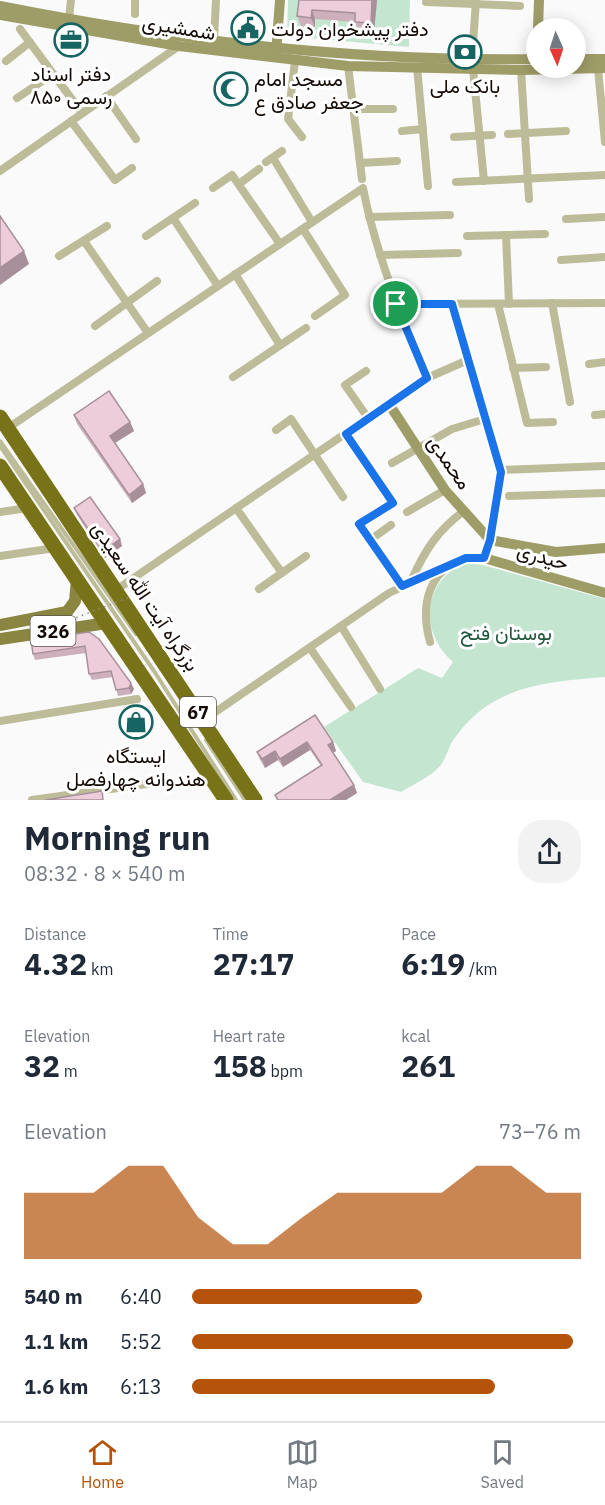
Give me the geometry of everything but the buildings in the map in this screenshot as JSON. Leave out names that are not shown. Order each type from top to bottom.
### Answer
[{"type":"highway","name":"بزرگراه آیت الله سعیدی","points":[[3,429],[123,594],[255,800]]},
{"type":"highway","name":"67","points":[[0,467],[226,800]]},
{"type":"main road","points":[[276,53],[280,0]]},
{"type":"main road","points":[[538,18],[539,0]]},
{"type":"main road","name":"شمشیری","points":[[0,6],[68,22],[180,41],[296,55],[348,66],[417,62]]},
{"type":"main road","name":"شمشیری","points":[[0,15],[68,22]]},
{"type":"main road","name":"شمشیری","points":[[296,55],[348,54],[417,62],[526,64]]},
{"type":"main road","points":[[348,54],[348,66]]},
{"type":"main road","points":[[586,61],[601,64]]},
{"type":"main road","name":"شمشیری","points":[[586,64],[601,64]]},
{"type":"main road","name":"محمدی","points":[[389,404],[445,490],[490,540]]},
{"type":"main road","points":[[484,558],[490,540],[556,552],[605,548]]},
{"type":"main road","name":"حیدری","points":[[484,558],[605,593]]},
{"type":"main road","name":"326","points":[[0,625],[59,616],[72,607],[77,595],[77,579]]},
{"type":"main road","name":"326","points":[[0,639],[106,623]]},
{"type":"street","points":[[68,22],[71,0]]},
{"type":"street","points":[[135,0],[135,14]]},
{"type":"street","points":[[214,45],[216,0]]},
{"type":"street","points":[[426,2],[476,2],[520,6]]},
{"type":"street","points":[[476,2],[472,64],[484,181]]},
{"type":"street","points":[[20,29],[82,113]]},
{"type":"street","points":[[0,171],[180,41]]},
{"type":"street","points":[[6,61],[30,42]]},
{"type":"street","points":[[296,55],[288,119],[302,137]]},
{"type":"street","points":[[417,62],[428,186]]},
{"type":"street","points":[[601,64],[605,142]]},
{"type":"street","points":[[520,65],[529,200]]},
{"type":"street","points":[[348,66],[362,179]]},
{"type":"street","points":[[17,98],[53,74]]},
{"type":"street","points":[[106,96],[136,139]]},
{"type":"street","points":[[353,109],[393,109]]},
{"type":"street","points":[[71,121],[115,180],[132,168]]},
{"type":"street","points":[[402,131],[423,129]]},
{"type":"street","points":[[508,134],[566,131]]},
{"type":"street","points":[[454,137],[492,135]]},
{"type":"street","points":[[282,151],[269,160],[312,222]]},
{"type":"street","points":[[360,163],[397,161]]},
{"type":"street","points":[[238,184],[259,170]]},
{"type":"street","points":[[213,188],[232,175],[280,244]]},
{"type":"street","points":[[456,182],[605,175]]},
{"type":"street","points":[[3,429],[363,188],[369,218],[396,304],[427,378]]},
{"type":"street","points":[[146,236],[195,203]]},
{"type":"street","points":[[369,218],[450,215]]},
{"type":"street","points":[[566,219],[605,217]]},
{"type":"street","points":[[173,218],[218,286]]},
{"type":"street","points":[[59,256],[107,226]]},
{"type":"street","points":[[303,229],[345,295],[315,316]]},
{"type":"street","points":[[467,236],[544,234]]},
{"type":"street","points":[[506,235],[509,304]]},
{"type":"street","points":[[84,241],[148,333]]},
{"type":"street","points":[[380,255],[458,253]]},
{"type":"street","points":[[561,260],[605,257]]},
{"type":"street","points":[[235,274],[280,345]]},
{"type":"street","points":[[95,326],[157,281]]},
{"type":"street","points":[[552,303],[570,402]]},
{"type":"street","points":[[396,304],[605,303]]},
{"type":"street","points":[[452,304],[500,470],[490,540]]},
{"type":"street","points":[[498,304],[527,423],[554,422]]},
{"type":"street","points":[[233,377],[306,328]]},
{"type":"street","points":[[123,594],[236,508],[368,418],[427,378],[468,360]]},
{"type":"street","points":[[589,364],[605,362]]},
{"type":"street","points":[[513,368],[546,367]]},
{"type":"street","points":[[366,371],[345,386],[368,418]]},
{"type":"street","points":[[595,415],[605,414]]},
{"type":"street","points":[[276,430],[291,418],[343,497]]},
{"type":"street","points":[[392,463],[452,429],[485,419]]},
{"type":"street","points":[[346,434],[393,503]]},
{"type":"street","points":[[500,470],[605,466]]},
{"type":"street","points":[[407,512],[445,490]]},
{"type":"street","points":[[509,496],[605,493]]},
{"type":"street","points":[[0,512],[29,508]]},
{"type":"street","points":[[236,508],[282,573]]},
{"type":"street","points":[[412,579],[424,551],[442,526],[464,511]]},
{"type":"street","points":[[359,524],[402,586]]},
{"type":"street","points":[[370,540],[390,525]]},
{"type":"street","points":[[0,556],[55,547]]},
{"type":"street","points":[[259,589],[306,556]]},
{"type":"street","name":"حیدری","points":[[211,715],[412,579],[466,558],[484,558]]},
{"type":"street","points":[[430,642],[425,626],[428,594],[439,575],[450,564]]},
{"type":"street","points":[[341,626],[380,688]]},
{"type":"street","points":[[310,648],[351,707]]},
{"type":"street","points":[[0,721],[137,699]]},
{"type":"street","points":[[32,800],[154,783]]},
{"type":"lane","points":[[3,429],[195,724]]},
{"type":"lane","points":[[0,446],[154,671],[236,800]]},
{"type":"lane","points":[[202,733],[246,800]]},
{"type":"path","points":[[359,524],[393,503]]},
{"type":"path","points":[[66,622],[123,594]]},
{"type":"green space","points":[[288,0],[410,0],[409,47],[287,36]]},
{"type":"green space","name":"بوستان فتح","points":[[466,563],[483,565],[605,599],[605,677],[541,685],[502,697],[485,707],[469,721],[454,739],[435,771],[401,792],[363,782],[324,727],[418,668],[442,678],[453,662],[442,650],[434,636],[430,622],[430,608],[433,594],[440,582],[451,571]]},
{"type":"place","name":"دفتر پیشخوان دولت","points":[[248,28]]},
{"type":"place","name":"دفتر اسناد رسمی ۸۵۰","points":[[71,40]]},
{"type":"place","name":"بانک ملی","points":[[465,52]]},
{"type":"place","name":"مسجد امام جعفر صادق ع","points":[[231,89]]},
{"type":"place","name":"ایستگاه هندوانه چهارفصل","points":[[136,722]]},
{"type":"route","points":[[396,304],[452,304],[501,472],[490,540],[484,558],[466,558],[412,579],[402,586],[359,524],[393,503],[346,434],[427,378],[396,304]]}]
